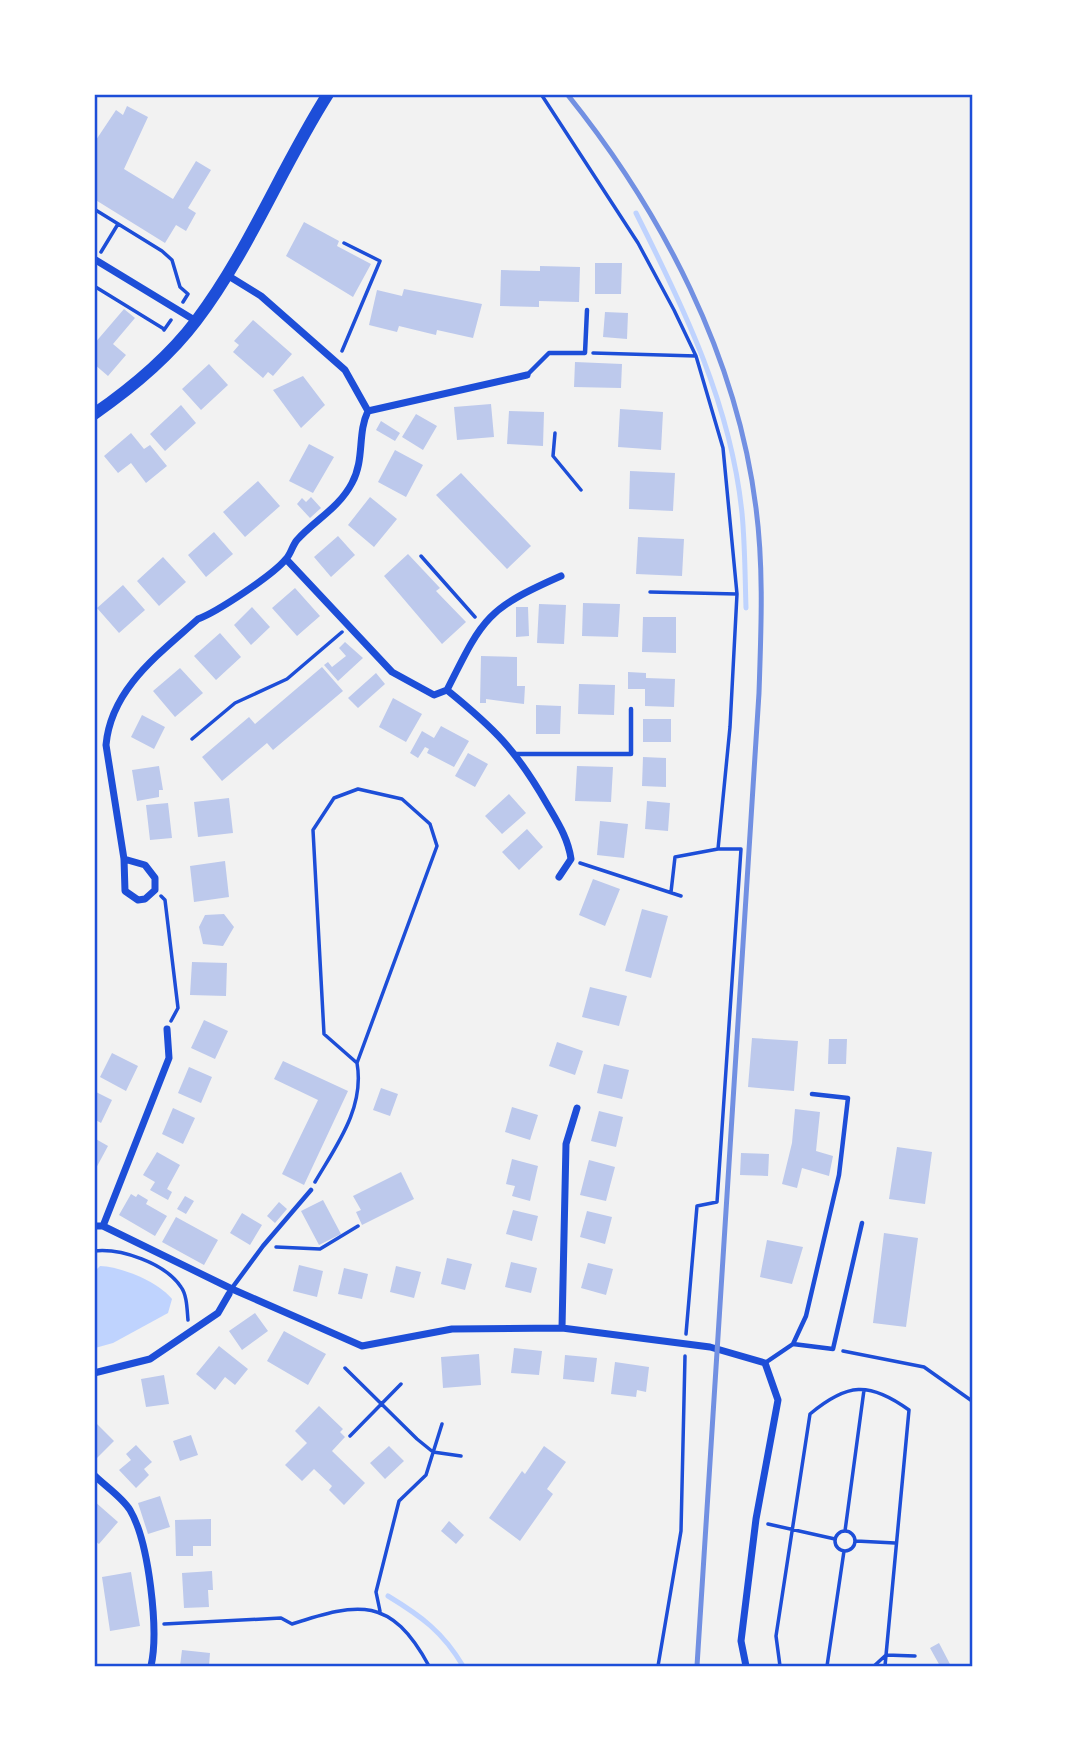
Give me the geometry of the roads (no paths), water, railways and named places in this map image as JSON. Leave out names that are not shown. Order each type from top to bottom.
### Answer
[{"type":"street","points":[[94,414],[135,386],[196,321],[226,275],[328,94]]},
{"type":"street","points":[[95,259],[196,321]]},
{"type":"street","points":[[226,275],[261,296],[345,370],[368,411]]},
{"type":"street","points":[[368,411],[527,375]]},
{"type":"street","points":[[124,859],[145,865],[155,878],[155,890],[145,899],[138,900],[125,891],[124,859],[106,745],[107,731],[129,684],[198,620],[212,614],[286,559],[295,542],[339,503],[353,481],[362,454],[361,425],[368,411]]},
{"type":"street","points":[[286,559],[392,672],[434,695],[447,690],[482,625],[511,598],[561,576]]},
{"type":"street","points":[[447,690],[494,729],[517,754],[568,840],[570,859],[559,877]]},
{"type":"street","points":[[167,1029],[169,1058],[99,1226],[231,1292],[362,1346],[452,1329],[562,1328],[727,1350],[765,1363],[778,1401],[756,1519],[741,1640],[746,1667]]},
{"type":"street","points":[[562,1328],[566,1144],[577,1108]]},
{"type":"street","points":[[94,1374],[150,1359],[218,1313],[231,1292]]},
{"type":"street","points":[[94,1475],[130,1510],[146,1560],[156,1646],[151,1667]]},
{"type":"lane","points":[[527,375],[549,353],[585,353],[587,310]]},
{"type":"lane","points":[[517,754],[631,754],[631,709]]},
{"type":"lane","points":[[765,1363],[793,1343],[806,1315],[839,1175],[848,1098],[812,1094]]},
{"type":"lane","points":[[231,1292],[263,1246],[311,1190]]},
{"type":"lane","points":[[793,1343],[833,1349],[862,1223]]},
{"type":"water","points":[[100,1266],[129,1272],[158,1287],[172,1299],[168,1313],[113,1343],[95,1348],[95,1271]]},
{"type":"waterway","points":[[636,213],[688,321],[728,434],[742,513],[746,608]]},
{"type":"waterway","points":[[388,1596],[430,1626],[463,1666]]},
{"type":"railway","points":[[567,94],[634,187],[690,288],[713,341],[732,396],[746,451],[759,531],[759,693],[697,1666]]}]
